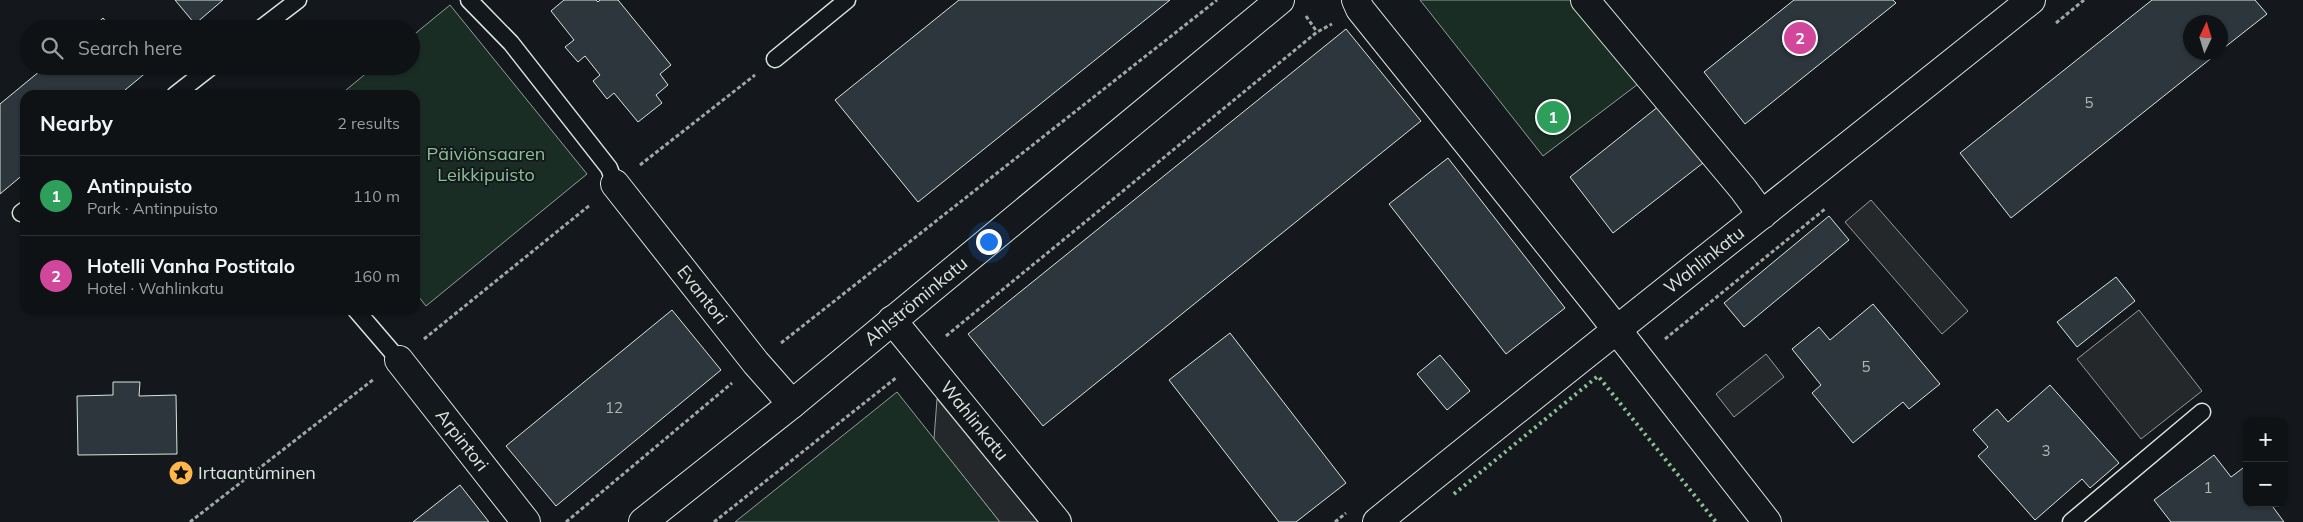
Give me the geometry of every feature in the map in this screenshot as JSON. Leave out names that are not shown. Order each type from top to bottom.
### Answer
[{"type":"street","name":"Ahlströminkatu","points":[[643,522],[792,404],[1280,0]]},
{"type":"street","points":[[1585,0],[1743,189],[1762,215]]},
{"type":"street","name":"Wahlinkatu","points":[[1377,522],[1615,329],[1762,215],[2031,0]]},
{"type":"street","points":[[1358,4],[1767,522]]},
{"type":"street","name":"Evantori","points":[[615,184],[756,363],[792,404]]},
{"type":"street","name":"Wahlinkatu","points":[[892,320],[1057,522]]},
{"type":"street","name":"Arpintori","points":[[399,360],[526,522]]},
{"type":"lane","points":[[272,20],[298,0]]},
{"type":"lane","points":[[469,0],[511,43],[609,168],[615,184]]},
{"type":"lane","points":[[775,59],[847,0]]},
{"type":"lane","points":[[181,90],[200,75]]},
{"type":"lane","points":[[360,315],[399,360]]},
{"type":"lane","points":[[2071,522],[2202,412]]},
{"type":"path","points":[[777,346],[1217,0]]},
{"type":"path","points":[[714,522],[923,356],[1317,32],[1358,4]]},
{"type":"path","points":[[190,522],[399,360],[615,184],[775,59]]},
{"type":"path","points":[[566,522],[736,380]]},
{"type":"green space","points":[[1420,0],[1584,0],[1646,78],[1543,156]]},
{"type":"green space","name":"Päiviönsaaren Leikkipuisto","points":[[450,5],[587,174],[426,306],[420,298],[420,90],[346,90],[364,75],[420,75],[420,30]]},
{"type":"green space","points":[[897,392],[1000,522],[735,522]]},
{"type":"shaded area","points":[[1871,200],[1968,311],[1942,334],[1845,222]]},
{"type":"shaded area","points":[[2139,310],[2202,391],[2141,439],[2077,359]]},
{"type":"shaded area","points":[[1766,354],[1784,377],[1734,417],[1716,394]]},
{"type":"shaded area","points":[[937,399],[1038,522],[1000,522],[934,439]]},
{"type":"building","points":[[175,0],[223,0],[200,20],[192,20]]},
{"type":"building","points":[[564,0],[596,0],[598,2],[600,0],[618,0],[671,65],[660,74],[668,85],[656,95],[662,103],[638,122],[614,93],[607,99],[593,81],[600,75],[585,56],[578,62],[565,47],[574,40],[551,11]]},
{"type":"building","points":[[959,0],[1170,0],[918,202],[835,100]]},
{"type":"building","points":[[1794,0],[1893,0],[1896,3],[1745,124],[1704,72]]},
{"type":"building","points":[[2152,0],[2255,0],[2267,14],[2228,45],[2228,15],[2183,15],[2183,60],[2209,60],[2011,218],[1960,153]]},
{"type":"building","points":[[1346,29],[1421,121],[1043,426],[968,334]]},
{"type":"building","points":[[35,75],[143,75],[125,90],[20,90],[20,177],[0,194],[0,104]]},
{"type":"building","points":[[1659,106],[1703,163],[1613,233],[1570,177]]},
{"type":"building","points":[[1448,158],[1565,308],[1506,354],[1389,204]]},
{"type":"building","points":[[1829,216],[1849,240],[1744,327],[1724,303]]},
{"type":"building","points":[[2116,277],[2135,301],[2077,347],[2057,322]]},
{"type":"building","points":[[1873,304],[1940,384],[1909,409],[1903,402],[1853,443],[1812,393],[1821,385],[1792,349],[1819,327],[1830,340]]},
{"type":"building","points":[[672,310],[721,370],[556,506],[506,446]]},
{"type":"building","points":[[1230,333],[1346,483],[1296,522],[1279,522],[1169,380]]},
{"type":"building","points":[[1440,355],[1470,391],[1447,410],[1417,374]]},
{"type":"building","points":[[113,382],[140,382],[139,396],[176,395],[177,454],[78,455],[77,396],[113,395]]},
{"type":"building","points":[[2050,385],[2119,463],[2090,488],[2082,479],[2035,520],[1978,456],[1988,447],[1973,430],[1997,409],[2008,422]]},
{"type":"building","points":[[2214,455],[2231,477],[2243,468],[2243,507],[2273,507],[2284,522],[2171,522],[2154,500]]},
{"type":"building","points":[[460,485],[489,522],[413,522]]},
{"type":"hedge","points":[[1454,494],[1598,376],[1716,522]]},
{"type":"place","name":"Hotelli Vanha Postitalo","points":[[1800,38]]},
{"type":"place","name":"Antinpuisto","points":[[1553,117]]},
{"type":"place","name":"Irtaantuminen","points":[[181,473]]}]
